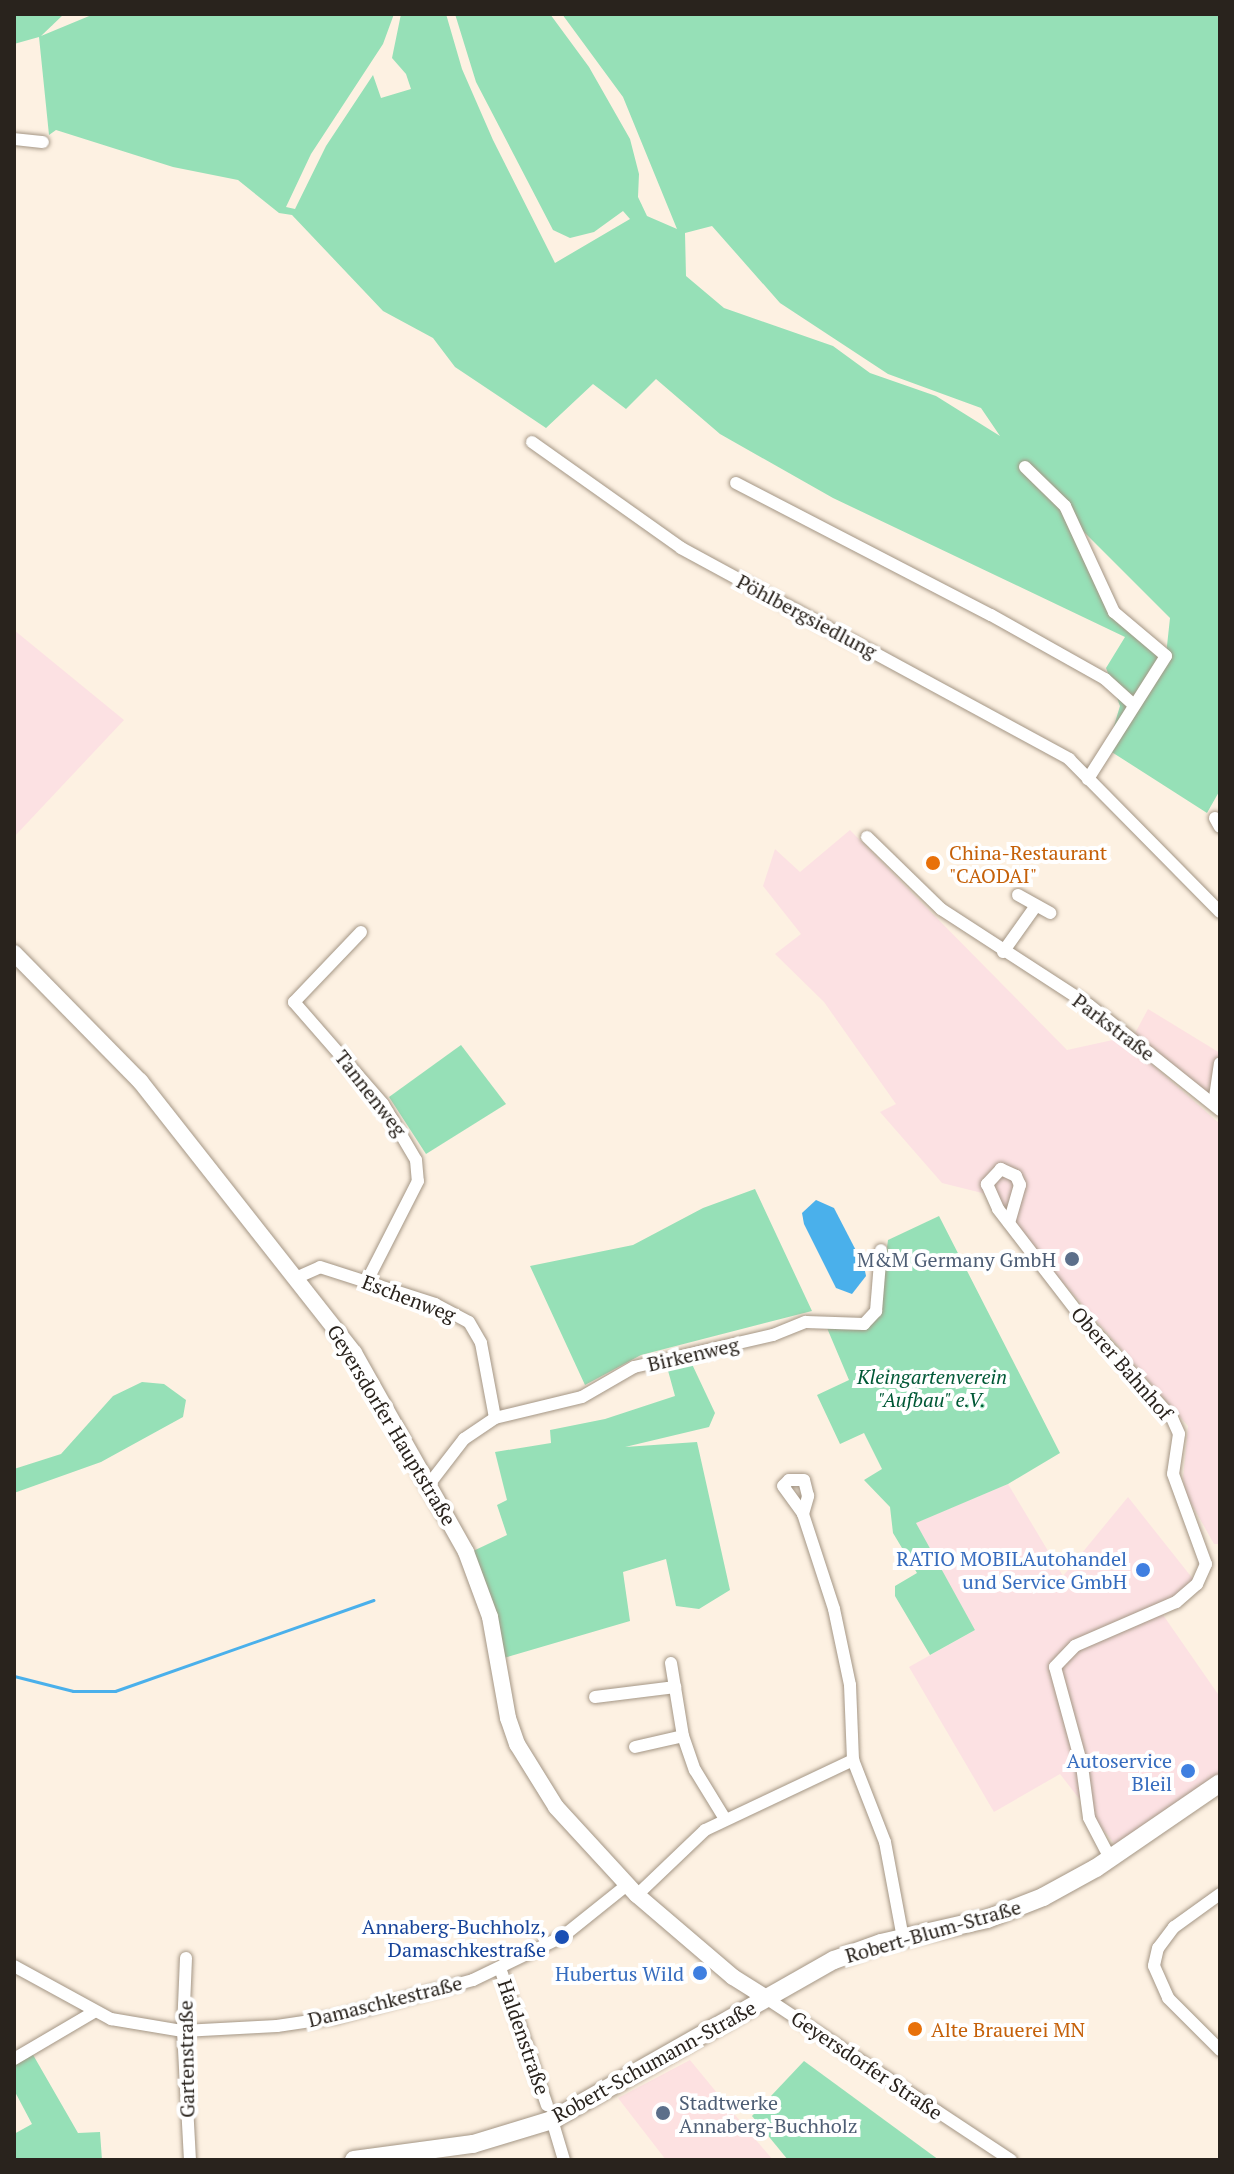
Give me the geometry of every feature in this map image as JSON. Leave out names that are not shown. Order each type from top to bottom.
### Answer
[{"type":"main road","name":"Geyersdorfer Hauptstraße","points":[[14,953],[140,1081],[298,1277],[354,1353],[430,1483],[481,1590],[517,1744],[556,1807],[584,1839]]},
{"type":"main road","name":"Robert-Blum-Straße","points":[[766,1998],[834,1960],[903,1938],[1010,1912],[1110,1858],[1220,1783]]},
{"type":"main road","name":"Geyersdorfer Straße","points":[[584,1839],[632,1890],[733,1977],[766,1998]]},
{"type":"main road","name":"Robert-Schumann-Straße","points":[[354,2160],[473,2144],[550,2113],[766,1998]]},
{"type":"street","points":[[14,139],[43,142]]},
{"type":"street","name":"Pöhlbergsiedlung","points":[[532,442],[681,548],[1046,746],[1088,779],[1220,912]]},
{"type":"street","points":[[1025,467],[1065,506],[1114,612],[1166,656],[1088,779]]},
{"type":"street","points":[[736,483],[991,615],[1105,679],[1134,705]]},
{"type":"street","name":"Parkstraße","points":[[867,837],[941,909],[1089,1005],[1217,1107]]},
{"type":"street","points":[[1018,895],[1050,913]]},
{"type":"street","points":[[1003,952],[1035,907]]},
{"type":"street","name":"Tannenweg","points":[[361,932],[294,1002],[383,1104],[416,1160],[418,1181],[367,1281]]},
{"type":"street","points":[[1217,1107],[1220,1063]]},
{"type":"street","name":"Oberer Bahnhof","points":[[1009,1223],[1079,1314],[1172,1418],[1179,1434],[1173,1474],[1206,1564]]},
{"type":"street","name":"Birkenweg","points":[[430,1483],[464,1439],[495,1418],[582,1397],[634,1367],[773,1335],[806,1322],[864,1324],[876,1311],[881,1250]]},
{"type":"street","name":"Eschenweg","points":[[298,1277],[320,1267],[435,1304],[469,1322],[481,1343],[495,1418]]},
{"type":"street","points":[[803,1514],[843,1643],[853,1760],[885,1842],[903,1938]]},
{"type":"street","points":[[1110,1858],[1089,1818],[1082,1766],[1055,1667],[1075,1646],[1176,1602],[1197,1584],[1206,1564],[1220,1560]]},
{"type":"street","points":[[671,1663],[683,1736],[695,1770],[725,1819]]},
{"type":"street","points":[[595,1697],[675,1687]]},
{"type":"street","points":[[635,1747],[683,1736]]},
{"type":"street","name":"Damaschkestraße","points":[[14,1966],[94,2012],[183,2031],[337,2017],[443,1991],[500,1968],[562,1937],[632,1890],[705,1830],[853,1760]]},
{"type":"street","points":[[1220,1894],[1174,1927],[1158,1948],[1154,1966],[1168,1998],[1220,2050]]},
{"type":"street","name":"Gartenstraße","points":[[186,1958],[183,2031],[190,2160]]},
{"type":"street","name":"Haldenstraße","points":[[500,1968],[564,2160]]},
{"type":"street","name":"Geyersdorfer Straße","points":[[766,1998],[1011,2160]]},
{"type":"street","points":[[67,2025],[74,2001]]},
{"type":"street","points":[[14,2059],[67,2025],[94,2012]]},
{"type":"shaded area","points":[[14,630],[124,720],[14,837]]},
{"type":"shaded area","points":[[850,830],[1067,1050],[1122,1038],[1220,1124],[1220,1544],[1214,1544],[1187,1496],[1183,1478],[1188,1426],[1040,1256],[998,1197],[942,1183],[880,1112],[896,1104],[824,1002],[775,954],[801,934],[763,886],[775,849],[800,872]]},
{"type":"shaded area","points":[[1148,1009],[1220,1053],[1213,1098],[1133,1037]]},
{"type":"shaded area","points":[[1008,1484],[1063,1576],[1128,1497],[1197,1584],[1161,1612],[1220,1697],[1220,1783],[1120,1851],[1060,1774],[994,1812],[909,1667],[975,1630],[915,1523]]},
{"type":"shaded area","points":[[690,2060],[773,2160],[666,2160],[618,2098]]},
{"type":"green space","points":[[14,14],[64,14],[41,36],[94,14],[394,14],[383,44],[311,154],[286,207],[295,209],[326,146],[373,75],[381,98],[411,89],[406,74],[392,58],[401,14],[446,14],[462,69],[493,140],[555,263],[630,219],[623,211],[594,232],[570,238],[553,230],[476,82],[455,14],[550,14],[589,67],[630,139],[639,174],[638,197],[647,216],[677,229],[623,97],[562,14],[1220,14],[1220,790],[1207,813],[1107,749],[1120,706],[1106,668],[1125,637],[833,498],[720,434],[656,379],[626,409],[593,384],[546,428],[455,367],[433,338],[383,311],[292,215],[279,213],[238,180],[173,167],[56,130],[49,135],[39,37],[14,44]],"holes":[[[712,226],[780,303],[888,374],[981,408],[1000,436],[936,396],[870,373],[833,346],[724,308],[686,276],[685,233]],[[1074,522],[1170,618],[1166,655],[1101,592]]]},
{"type":"green space","points":[[461,1045],[506,1104],[426,1154],[389,1097]]},
{"type":"green space","points":[[755,1189],[812,1311],[641,1355],[585,1385],[530,1266],[633,1245],[703,1208]]},
{"type":"green space","name":"Kleingartenverein \"Aufbau\" e.V.","points":[[939,1216],[1060,1453],[1008,1484],[916,1523],[975,1630],[930,1655],[895,1596],[895,1586],[917,1573],[893,1533],[890,1507],[864,1480],[882,1469],[864,1433],[840,1444],[817,1395],[849,1380],[827,1328],[856,1329],[878,1311],[888,1240]]},
{"type":"green space","points":[[691,1362],[715,1413],[709,1427],[625,1447],[697,1442],[730,1590],[699,1609],[676,1606],[666,1559],[623,1572],[630,1621],[504,1658],[471,1552],[507,1535],[497,1505],[507,1500],[495,1452],[551,1443],[550,1430],[605,1419],[675,1396],[667,1367]]},
{"type":"green space","points":[[142,1382],[164,1384],[186,1400],[183,1417],[101,1462],[14,1493],[14,1469],[61,1454],[113,1396]]},
{"type":"green space","points":[[32,2053],[78,2133],[100,2132],[102,2160],[14,2160],[14,2134],[32,2124],[14,2090],[14,2064]]},
{"type":"green space","points":[[804,2061],[939,2160],[788,2160],[752,2116]]},
{"type":"water","points":[[816,1200],[834,1208],[864,1266],[866,1276],[852,1294],[836,1288],[804,1224],[802,1213]]},
{"type":"waterway","points":[[14,1676],[73,1691],[115,1691],[373,1600]]},
{"type":"place","name":"China-Restaurant \"CAODAI\"","points":[[933,863]]},
{"type":"place","name":"M&M Germany GmbH","points":[[1072,1259]]},
{"type":"place","name":"RATIO MOBILAutohandel und Service GmbH","points":[[1143,1570]]},
{"type":"place","name":"Autoservice Bleil","points":[[1188,1771]]},
{"type":"place","name":"Annaberg-Buchholz, Damaschkestraße","points":[[562,1937]]},
{"type":"place","name":"Hubertus Wild","points":[[700,1973]]},
{"type":"place","name":"Alte Brauerei MN","points":[[915,2029]]},
{"type":"place","name":"Stadtwerke Annaberg-Buchholz","points":[[663,2113]]}]
